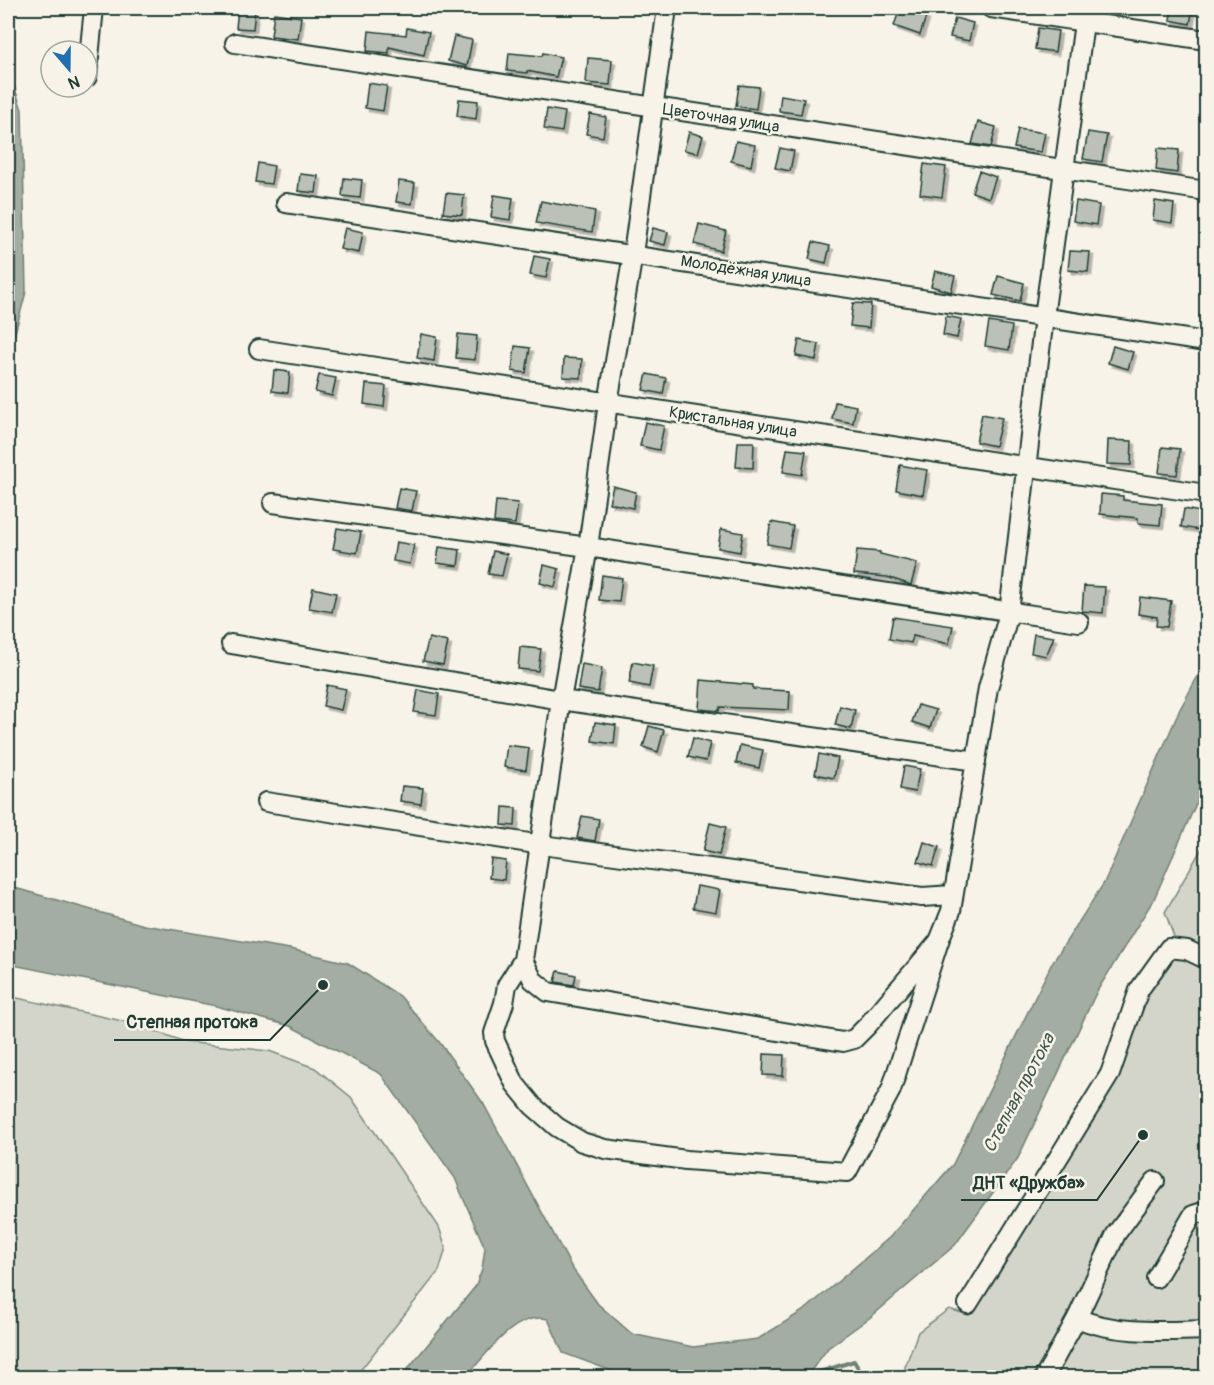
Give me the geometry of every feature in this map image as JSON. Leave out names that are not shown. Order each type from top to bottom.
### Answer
[{"type":"street","points":[[91,39],[94,8]]},
{"type":"street","points":[[667,8],[633,254],[608,403],[588,547],[561,700],[542,845],[523,960],[507,985],[494,1034],[495,1041],[515,1084],[533,1106],[557,1127],[582,1142],[605,1149],[687,1161],[847,1172],[891,1090],[939,941],[951,911],[988,688],[1009,613],[1044,317],[1085,15]]},
{"type":"street","points":[[991,8],[1085,15],[1206,40]]},
{"type":"street","name":"Цветочная улица","points":[[235,43],[1206,191]]},
{"type":"street","name":"Молодёжная улица","points":[[286,203],[1206,342]]},
{"type":"street","name":"Кристальная улица","points":[[259,349],[1206,494]]},
{"type":"street","points":[[273,503],[588,547],[1079,622]]},
{"type":"street","points":[[231,644],[561,700],[976,761]]},
{"type":"street","points":[[266,802],[542,845],[922,897],[953,895]]},
{"type":"street","points":[[523,960],[533,980],[548,992],[843,1042],[854,1039],[867,1026],[939,941]]},
{"type":"street","points":[[968,1304],[1110,1074],[1139,990],[1169,948],[1187,950],[1206,959]]},
{"type":"street","points":[[1044,1377],[1077,1318],[1116,1234],[1155,1181]]},
{"type":"street","points":[[1156,1278],[1193,1215],[1206,1211]]},
{"type":"street","points":[[1077,1318],[1092,1325],[1153,1331],[1206,1330]]},
{"type":"shaded area","points":[[1206,841],[1206,1377],[906,1378],[905,1367],[918,1332],[949,1309],[969,1315],[1042,1200],[1142,1000],[1181,941],[1174,937],[1165,912]]},
{"type":"shaded area","points":[[8,996],[136,1024],[185,1042],[269,1051],[315,1068],[351,1097],[439,1227],[446,1248],[439,1271],[355,1377],[8,1377]]},
{"type":"water","points":[[8,68],[22,110],[26,292],[8,359]]},
{"type":"water","points":[[1206,661],[1206,781],[1154,899],[1097,991],[1018,1158],[955,1245],[872,1316],[828,1348],[807,1376],[628,1377],[563,1353],[548,1319],[536,1318],[512,1328],[466,1377],[401,1377],[475,1287],[482,1269],[485,1248],[455,1178],[381,1074],[290,1026],[216,1006],[8,964],[8,886],[144,925],[290,949],[348,963],[400,996],[440,1043],[483,1103],[572,1268],[598,1304],[632,1334],[693,1347],[758,1339],[806,1309],[890,1237],[953,1164],[1051,965],[1104,883],[1180,709]]},
{"type":"building","points":[[900,8],[926,17],[920,35],[894,26]]},
{"type":"building","points":[[1172,8],[1193,8],[1190,24],[1170,20]]},
{"type":"building","points":[[238,9],[255,11],[253,29],[236,28]]},
{"type":"building","points":[[274,13],[301,17],[298,39],[271,36]]},
{"type":"building","points":[[955,18],[973,23],[969,41],[950,37]]},
{"type":"building","points":[[407,28],[429,32],[424,55],[389,47],[389,53],[367,51],[369,31],[406,35]]},
{"type":"building","points":[[1038,28],[1058,31],[1055,52],[1035,49]]},
{"type":"building","points":[[454,36],[472,40],[467,66],[448,61]]},
{"type":"building","points":[[509,53],[542,56],[543,53],[561,57],[556,77],[527,71],[527,73],[507,71]]},
{"type":"building","points":[[588,58],[612,60],[610,85],[586,83]]},
{"type":"building","points":[[368,83],[387,86],[383,111],[365,108]]},
{"type":"building","points":[[739,85],[759,87],[756,109],[736,106]]},
{"type":"building","points":[[781,95],[804,99],[801,114],[779,111]]},
{"type":"building","points":[[459,99],[478,101],[476,119],[457,116]]},
{"type":"building","points":[[547,109],[565,112],[562,132],[544,129]]},
{"type":"building","points":[[590,114],[606,117],[603,137],[586,134]]},
{"type":"building","points":[[978,122],[996,127],[991,147],[972,144]]},
{"type":"building","points":[[1018,129],[1045,133],[1041,152],[1014,148]]},
{"type":"building","points":[[689,132],[703,136],[698,153],[684,150]]},
{"type":"building","points":[[1088,132],[1107,135],[1102,162],[1083,159]]},
{"type":"building","points":[[736,141],[755,145],[751,166],[731,161]]},
{"type":"building","points":[[780,148],[794,151],[790,171],[775,168]]},
{"type":"building","points":[[1158,148],[1179,150],[1177,173],[1156,170]]},
{"type":"building","points":[[258,163],[274,166],[271,184],[255,182]]},
{"type":"building","points":[[924,164],[946,167],[942,197],[920,194]]},
{"type":"building","points":[[979,171],[996,177],[989,198],[972,192]]},
{"type":"building","points":[[300,174],[318,176],[316,193],[298,191]]},
{"type":"building","points":[[344,178],[362,180],[360,198],[342,196]]},
{"type":"building","points":[[399,181],[415,183],[412,204],[396,202]]},
{"type":"building","points":[[446,193],[464,195],[462,215],[443,213]]},
{"type":"building","points":[[494,195],[513,198],[510,220],[491,217]]},
{"type":"building","points":[[541,201],[595,211],[592,232],[536,223]]},
{"type":"building","points":[[1076,201],[1099,205],[1096,225],[1073,221]]},
{"type":"building","points":[[1155,201],[1174,204],[1172,223],[1153,220]]},
{"type":"building","points":[[699,224],[726,231],[721,251],[694,244]]},
{"type":"building","points":[[345,228],[363,232],[359,253],[340,249]]},
{"type":"building","points":[[653,228],[668,232],[665,245],[649,241]]},
{"type":"building","points":[[813,242],[830,246],[826,263],[809,259]]},
{"type":"building","points":[[1070,251],[1090,252],[1088,272],[1068,270]]},
{"type":"building","points":[[534,256],[550,259],[546,278],[530,275]]},
{"type":"building","points":[[935,271],[955,276],[951,292],[931,286]]},
{"type":"building","points":[[998,276],[1024,283],[1020,301],[993,295]]},
{"type":"building","points":[[853,303],[871,304],[869,328],[850,326]]},
{"type":"building","points":[[946,316],[961,319],[957,338],[943,335]]},
{"type":"building","points":[[989,322],[1012,326],[1009,350],[985,346]]},
{"type":"building","points":[[421,334],[437,337],[434,361],[417,358]]},
{"type":"building","points":[[458,334],[477,336],[475,360],[456,358]]},
{"type":"building","points":[[799,340],[819,344],[816,360],[796,356]]},
{"type":"building","points":[[515,346],[530,348],[526,373],[512,371]]},
{"type":"building","points":[[1113,346],[1133,352],[1128,369],[1108,363]]},
{"type":"building","points":[[564,358],[582,359],[581,378],[563,377]]},
{"type":"building","points":[[274,370],[290,372],[288,393],[272,391]]},
{"type":"building","points":[[647,374],[666,378],[663,394],[643,390]]},
{"type":"building","points":[[319,375],[336,378],[332,396],[315,392]]},
{"type":"building","points":[[366,384],[386,386],[384,407],[364,404]]},
{"type":"building","points":[[835,402],[856,406],[853,423],[832,419]]},
{"type":"building","points":[[982,414],[1002,418],[995,446],[976,442]]},
{"type":"building","points":[[645,422],[664,426],[659,450],[640,446]]},
{"type":"building","points":[[1108,440],[1132,441],[1131,465],[1107,464]]},
{"type":"building","points":[[738,442],[754,442],[753,468],[736,467]]},
{"type":"building","points":[[1162,447],[1180,449],[1177,475],[1159,473]]},
{"type":"building","points":[[787,449],[806,451],[802,475],[783,472]]},
{"type":"building","points":[[900,465],[927,470],[923,495],[896,490]]},
{"type":"building","points":[[613,486],[636,492],[633,508],[609,503]]},
{"type":"building","points":[[399,488],[416,491],[412,511],[395,508]]},
{"type":"building","points":[[1101,494],[1123,496],[1123,500],[1162,504],[1160,525],[1138,523],[1138,518],[1100,514]]},
{"type":"building","points":[[496,501],[518,503],[515,524],[494,522]]},
{"type":"building","points":[[1184,509],[1201,512],[1199,530],[1181,527]]},
{"type":"building","points":[[771,522],[793,526],[789,548],[767,544]]},
{"type":"building","points":[[337,528],[361,532],[357,553],[333,549]]},
{"type":"building","points":[[721,529],[743,533],[740,552],[718,548]]},
{"type":"building","points":[[396,542],[414,545],[410,564],[393,561]]},
{"type":"building","points":[[439,547],[460,550],[458,566],[437,563]]},
{"type":"building","points":[[857,550],[880,552],[880,554],[917,563],[911,585],[887,577],[854,574]]},
{"type":"building","points":[[493,551],[507,554],[502,576],[488,574]]},
{"type":"building","points":[[544,565],[559,569],[555,587],[540,583]]},
{"type":"building","points":[[602,575],[622,578],[619,602],[599,600]]},
{"type":"building","points":[[1084,586],[1105,587],[1103,613],[1082,611]]},
{"type":"building","points":[[313,588],[336,593],[332,612],[309,608]]},
{"type":"building","points":[[1140,597],[1171,601],[1167,627],[1156,626],[1157,617],[1138,614]]},
{"type":"building","points":[[893,617],[953,626],[949,644],[913,636],[911,643],[889,639]]},
{"type":"building","points":[[1034,634],[1054,637],[1046,656],[1031,653]]},
{"type":"building","points":[[429,638],[448,642],[443,665],[423,661]]},
{"type":"building","points":[[520,647],[541,649],[538,671],[518,669]]},
{"type":"building","points":[[633,662],[653,666],[649,687],[629,683]]},
{"type":"building","points":[[582,664],[602,668],[598,692],[578,689]]},
{"type":"building","points":[[701,680],[753,685],[753,689],[790,691],[789,710],[720,707],[719,711],[699,709]]},
{"type":"building","points":[[327,685],[346,689],[341,710],[323,706]]},
{"type":"building","points":[[418,690],[439,694],[436,715],[414,712]]},
{"type":"building","points":[[918,705],[936,710],[930,728],[912,722]]},
{"type":"building","points":[[840,706],[855,710],[851,729],[835,725]]},
{"type":"building","points":[[595,722],[616,725],[614,744],[592,741]]},
{"type":"building","points":[[649,726],[664,730],[658,752],[643,747]]},
{"type":"building","points":[[693,738],[710,743],[706,761],[688,757]]},
{"type":"building","points":[[507,745],[529,748],[526,770],[504,767]]},
{"type":"building","points":[[740,745],[763,750],[759,768],[736,763]]},
{"type":"building","points":[[819,754],[838,758],[834,778],[815,774]]},
{"type":"building","points":[[904,766],[920,769],[915,792],[900,789]]},
{"type":"building","points":[[402,786],[423,788],[421,804],[400,801]]},
{"type":"building","points":[[503,807],[516,808],[515,826],[502,825]]},
{"type":"building","points":[[582,816],[599,819],[595,841],[577,838]]},
{"type":"building","points":[[710,823],[726,827],[719,855],[703,851]]},
{"type":"building","points":[[924,842],[939,847],[933,866],[918,862]]},
{"type":"building","points":[[491,859],[506,861],[504,880],[489,878]]},
{"type":"building","points":[[697,886],[720,890],[716,912],[693,908]]},
{"type":"building","points":[[558,971],[576,975],[574,985],[555,982]]},
{"type":"building","points":[[764,1054],[784,1055],[783,1076],[763,1075]]},
{"type":"waterway","points":[[807,1376],[854,1361],[864,1378]]},
{"type":"place","name":"Степная протока","points":[[323,985]]},
{"type":"place","name":"ДНТ «Дружба»","points":[[1143,1135]]}]
